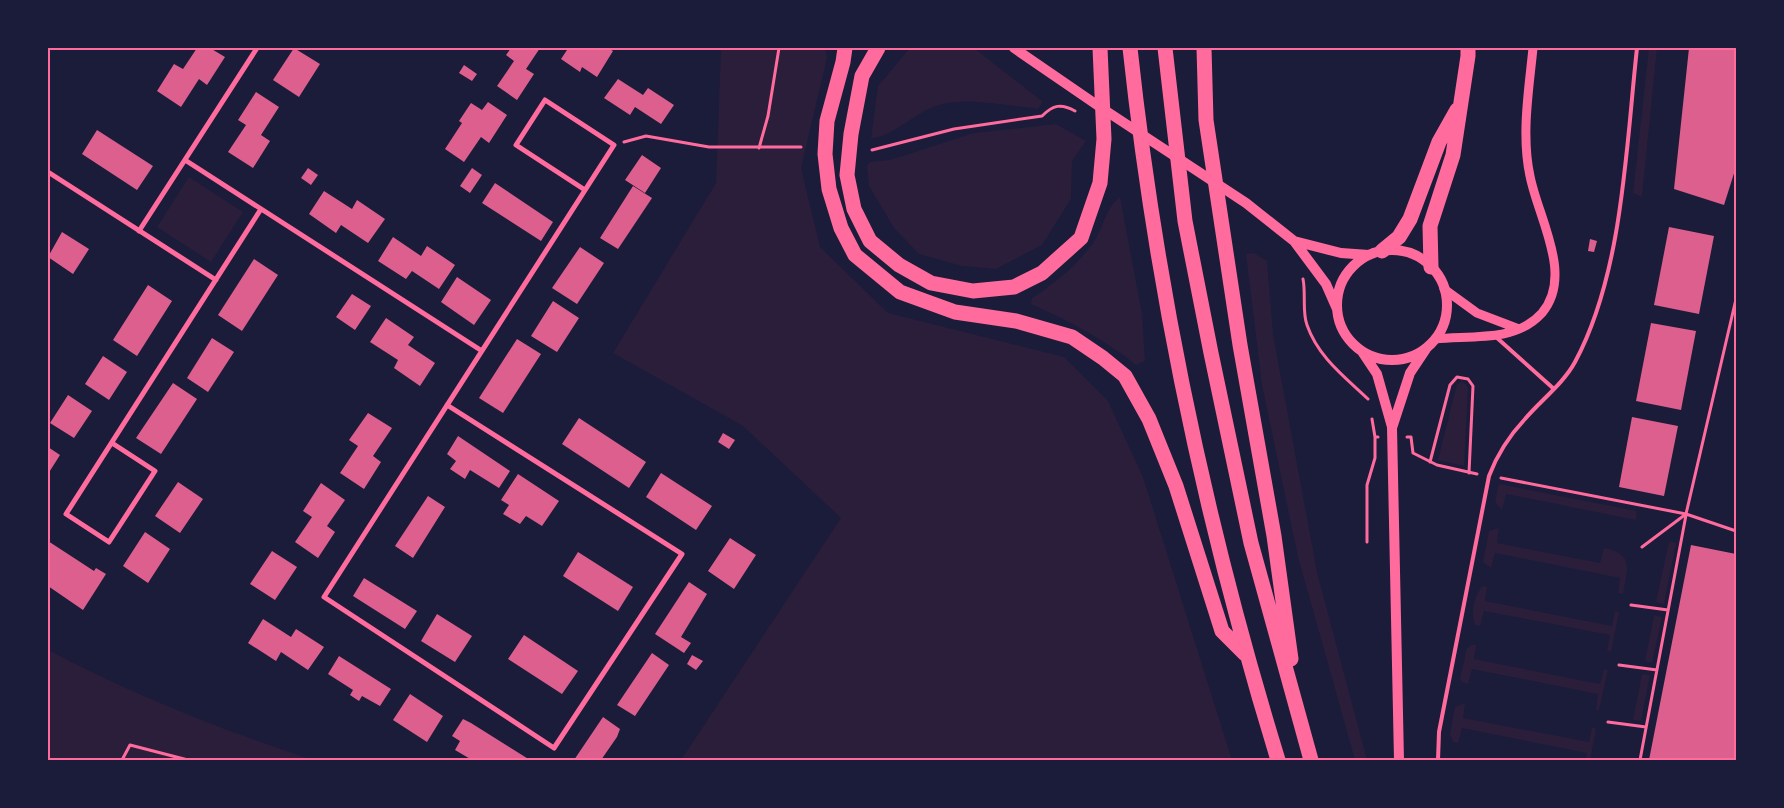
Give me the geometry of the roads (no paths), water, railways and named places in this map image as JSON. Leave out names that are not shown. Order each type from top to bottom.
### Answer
[{"type":"highway","points":[[845,48],[827,121],[825,154],[829,189],[838,220],[855,256],[900,292],[955,312],[1016,321],[1072,338],[1103,358],[1125,376],[1149,419],[1176,486],[1222,631],[1245,654]]},
{"type":"highway","points":[[878,48],[862,76],[851,134],[847,175],[854,210],[870,241],[899,265],[931,283],[973,291],[1014,288],[1042,274],[1081,238],[1100,183],[1104,139],[1100,48]]},
{"type":"highway","points":[[1130,48],[1154,225],[1176,352],[1204,487],[1245,654],[1278,760]]},
{"type":"highway","points":[[1165,48],[1185,221],[1209,343],[1251,543],[1311,760]]},
{"type":"highway","points":[[1204,48],[1206,120],[1240,345],[1274,536],[1300,725]]},
{"type":"highway","points":[[1431,267],[1430,226],[1453,155],[1468,48]]},
{"type":"highway","points":[[1376,254],[1399,237],[1410,219],[1439,142],[1461,102]]},
{"type":"main road","points":[[1014,48],[1097,105],[1246,202],[1294,241],[1326,284],[1337,309]]},
{"type":"main road","points":[[1294,241],[1341,253],[1408,253],[1431,267],[1444,289],[1446,315],[1435,339],[1410,373],[1392,433]]},
{"type":"main road","points":[[1376,254],[1358,262],[1345,277],[1338,296],[1337,309],[1339,322],[1345,334],[1363,352],[1377,374],[1392,433],[1399,760]]},
{"type":"main road","points":[[1363,352],[1388,360],[1414,356],[1426,349]]},
{"type":"street","points":[[139,231],[256,48]]},
{"type":"street","points":[[1435,339],[1494,335],[1519,329],[1530,324],[1551,303],[1557,278],[1552,251],[1529,175],[1526,134],[1533,48]]},
{"type":"street","points":[[447,405],[682,554],[554,748],[324,597],[447,405],[614,145],[545,100],[516,145],[585,190]]},
{"type":"street","points":[[184,160],[482,351]]},
{"type":"street","points":[[48,172],[216,280]]},
{"type":"street","points":[[112,443],[155,470],[109,542],[66,514],[261,209]]},
{"type":"street","points":[[1444,289],[1477,313],[1519,329]]},
{"type":"lane","points":[[1438,760],[1439,732],[1489,476],[1498,454],[1524,420],[1554,389],[1574,364],[1589,334],[1610,261],[1620,206],[1638,48]]},
{"type":"lane","points":[[1494,335],[1554,389]]}]
